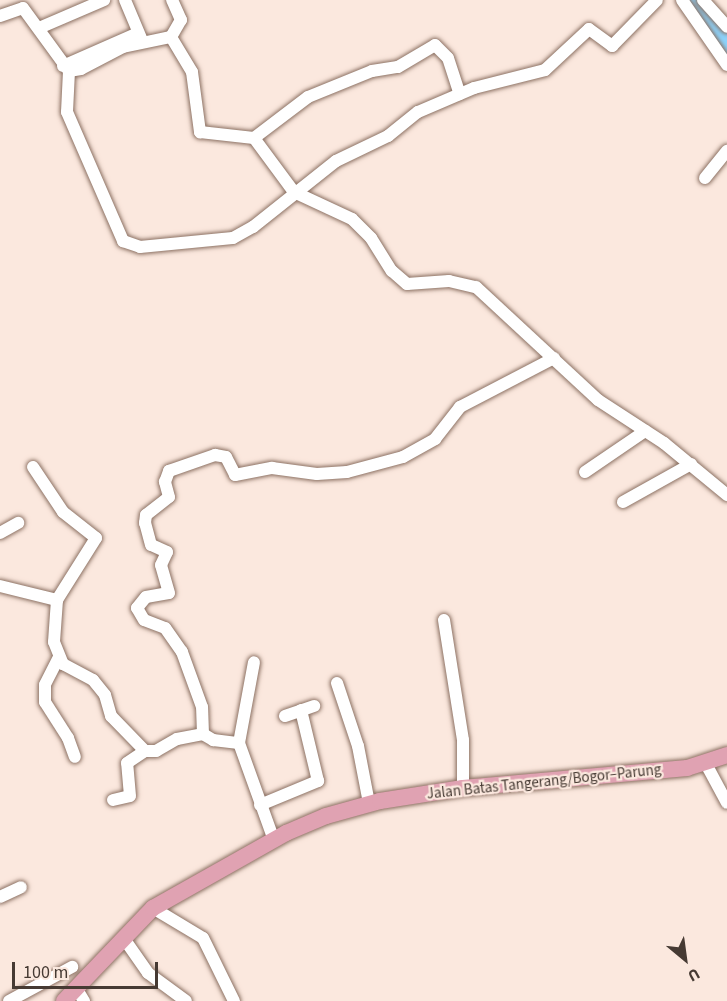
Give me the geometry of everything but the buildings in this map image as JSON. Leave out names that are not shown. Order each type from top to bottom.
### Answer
[{"type":"main road","name":"Jalan Batas Tangerang/Bogor–Parung","points":[[76,998],[153,908],[274,840],[326,816],[369,803],[463,788],[706,764],[727,755]]},
{"type":"street","points":[[39,28],[104,0]]},
{"type":"street","points":[[124,0],[140,37]]},
{"type":"street","points":[[171,37],[181,20],[172,0]]},
{"type":"street","points":[[0,16],[22,4],[66,68],[67,112],[128,245],[141,247],[233,238],[253,226],[294,192],[350,152],[388,136],[418,112],[460,94],[545,70],[590,29],[612,46],[657,0]]},
{"type":"street","points":[[682,0],[727,65]]},
{"type":"street","points":[[703,0],[726,24]]},
{"type":"street","points":[[66,68],[140,37],[171,37],[181,48],[194,79],[198,130],[254,138],[308,97],[372,71],[399,67],[435,45],[448,58],[460,94]]},
{"type":"street","points":[[254,138],[294,192],[352,219],[367,233],[392,271],[407,284],[449,281],[476,287],[598,400],[691,464],[727,495]]},
{"type":"street","points":[[705,178],[727,151]]},
{"type":"street","points":[[203,734],[202,708],[182,652],[165,628],[144,620],[137,608],[143,598],[169,593],[161,566],[166,552],[151,545],[146,518],[170,497],[165,482],[169,471],[216,455],[226,457],[235,475],[272,468],[317,474],[347,472],[402,457],[435,439],[460,407],[554,358]]},
{"type":"street","points":[[585,472],[645,431]]},
{"type":"street","points":[[623,502],[691,464]]},
{"type":"street","points":[[33,467],[63,512],[96,538],[57,600],[54,634],[58,657],[69,669],[93,680],[105,695],[111,716],[145,751]]},
{"type":"street","points":[[0,532],[18,522]]},
{"type":"street","points":[[0,586],[57,600]]},
{"type":"street","points":[[444,620],[463,740],[463,788]]},
{"type":"street","points":[[58,657],[45,685],[45,702],[68,738],[75,758]]},
{"type":"street","points":[[254,662],[239,743],[274,840]]},
{"type":"street","points":[[337,683],[358,746],[369,803]]},
{"type":"street","points":[[285,716],[314,706]]},
{"type":"street","points":[[260,805],[318,781],[301,710]]},
{"type":"street","points":[[113,800],[130,796],[127,763],[145,751],[156,751],[177,739],[203,734],[213,741],[239,743]]},
{"type":"street","points":[[706,764],[727,803]]},
{"type":"street","points":[[0,897],[21,887]]},
{"type":"street","points":[[153,908],[204,938],[234,1001]]},
{"type":"street","points":[[125,940],[148,973],[186,1001]]},
{"type":"street","points":[[14,1000],[72,967]]},
{"type":"waterway","points":[[693,0],[727,47]]}]
